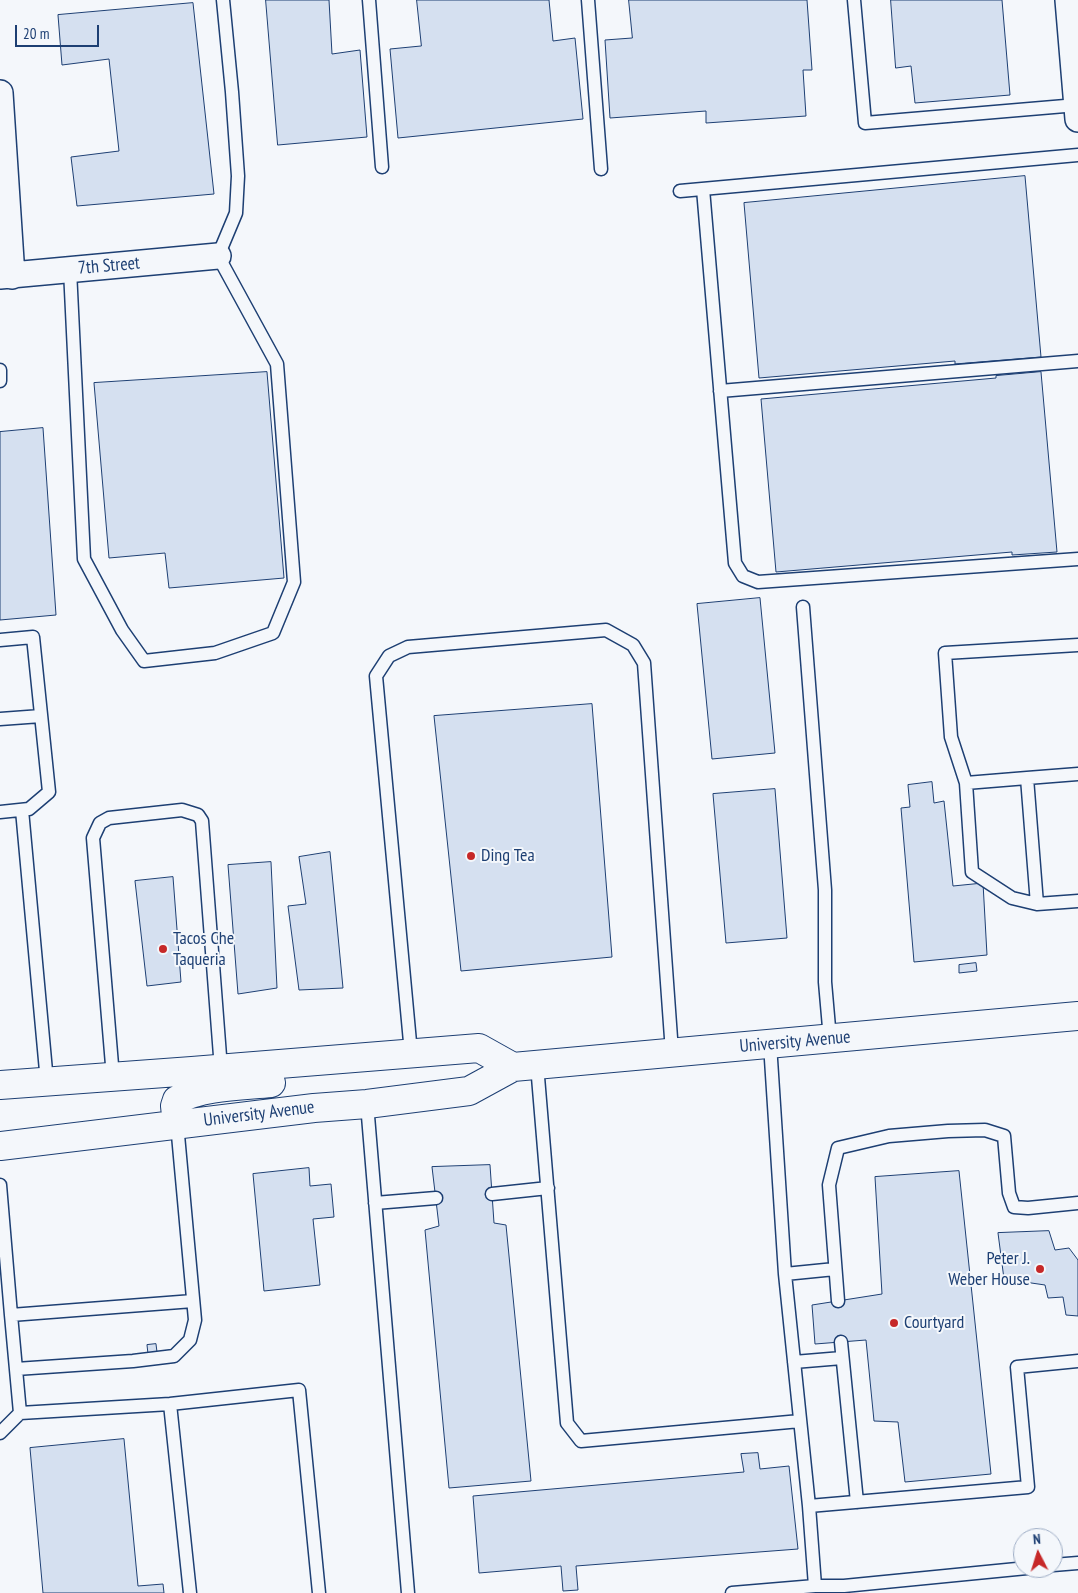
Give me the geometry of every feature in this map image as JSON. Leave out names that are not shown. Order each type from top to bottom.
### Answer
[{"type":"main road","name":"University Avenue","points":[[0,1146],[469,1091],[525,1066],[1078,1016]]},
{"type":"main road","points":[[0,1085],[479,1048],[525,1066]]},
{"type":"main road","points":[[177,1124],[175,1106],[177,1100],[196,1091],[335,1076],[399,1054]]},
{"type":"street","points":[[1068,0],[1077,112]]},
{"type":"street","points":[[0,93],[6,276]]},
{"type":"street","name":"7th Street","points":[[6,276],[218,256]]},
{"type":"lane","points":[[70,270],[84,559],[122,630],[144,661],[215,653],[272,633],[294,582],[277,364],[218,256],[236,213],[238,176],[223,0]]},
{"type":"lane","points":[[369,0],[382,167]]},
{"type":"lane","points":[[588,0],[601,169]]},
{"type":"lane","points":[[854,0],[865,123],[1077,112]]},
{"type":"lane","points":[[680,191],[1078,155]]},
{"type":"lane","points":[[703,189],[735,563],[743,576],[758,582],[1078,559]]},
{"type":"lane","points":[[720,391],[1078,361]]},
{"type":"lane","points":[[0,370],[0,380]]},
{"type":"lane","points":[[803,607],[825,890],[824,982],[830,1039]]},
{"type":"lane","points":[[399,1054],[376,676],[389,656],[408,647],[606,630],[634,645],[644,663],[672,1052]]},
{"type":"lane","points":[[0,640],[33,637],[49,792],[29,809],[0,812]]},
{"type":"lane","points":[[1078,645],[945,653],[951,737],[966,783],[972,872],[1012,898],[1036,904],[1078,901]]},
{"type":"lane","points":[[0,719],[41,716]]},
{"type":"lane","points":[[966,783],[1078,774]]},
{"type":"lane","points":[[1027,778],[1036,904]]},
{"type":"lane","points":[[22,810],[47,1082]]},
{"type":"lane","points":[[113,1077],[92,838],[100,823],[109,818],[182,810],[198,815],[202,821],[221,1069]]},
{"type":"lane","points":[[770,1044],[785,1274],[809,1506],[815,1586]]},
{"type":"lane","points":[[525,1066],[548,1188],[567,1423],[581,1441],[800,1421]]},
{"type":"lane","points":[[367,1104],[408,1593]]},
{"type":"lane","points":[[16,1369],[133,1361],[174,1356],[190,1340],[195,1320],[177,1124]]},
{"type":"lane","points":[[838,1301],[829,1185],[838,1148],[890,1136],[985,1130],[1004,1136],[1009,1193],[1014,1207],[1028,1208],[1078,1203]]},
{"type":"lane","points":[[0,1185],[20,1413]]},
{"type":"lane","points":[[492,1194],[548,1188]]},
{"type":"lane","points":[[375,1203],[436,1198]]},
{"type":"lane","points":[[785,1274],[835,1269]]},
{"type":"lane","points":[[11,1315],[193,1301]]},
{"type":"lane","points":[[841,1342],[856,1502]]},
{"type":"lane","points":[[794,1362],[842,1358]]},
{"type":"lane","points":[[809,1506],[1028,1487],[1017,1367],[1078,1361]]},
{"type":"lane","points":[[0,1433],[20,1413],[170,1404],[299,1390],[319,1593]]},
{"type":"lane","points":[[170,1404],[190,1593]]},
{"type":"lane","points":[[1063,1565],[1078,1563]]},
{"type":"lane","points":[[732,1593],[815,1586],[844,1586],[1013,1569]]},
{"type":"building","points":[[266,0],[329,0],[332,54],[360,50],[367,137],[278,145]]},
{"type":"building","points":[[417,0],[549,0],[553,41],[575,38],[583,119],[398,138],[390,49],[421,46]]},
{"type":"building","points":[[629,0],[807,0],[812,70],[803,70],[806,116],[706,123],[706,111],[610,118],[605,40],[632,38]]},
{"type":"building","points":[[891,0],[1002,0],[1010,95],[915,103],[911,66],[896,68]]},
{"type":"building","points":[[193,3],[214,194],[77,206],[71,157],[119,151],[109,59],[62,65],[58,15]]},
{"type":"building","points":[[1025,176],[1041,357],[955,364],[955,361],[759,378],[744,203]]},
{"type":"building","points":[[267,372],[284,578],[169,588],[165,553],[109,558],[94,383]]},
{"type":"building","points":[[1041,372],[1057,552],[1012,555],[1012,552],[776,572],[761,399],[996,378],[996,376]]},
{"type":"building","points":[[43,428],[56,615],[0,620],[0,432]]},
{"type":"building","points":[[760,598],[775,753],[712,759],[697,604]]},
{"type":"building","points":[[592,704],[612,957],[461,971],[434,716]]},
{"type":"building","points":[[932,782],[934,803],[944,801],[953,886],[983,883],[987,955],[914,962],[901,808],[910,807],[908,785]]},
{"type":"building","points":[[775,789],[787,938],[726,943],[713,794]]},
{"type":"building","points":[[330,852],[343,988],[299,990],[288,906],[306,904],[299,857]]},
{"type":"building","points":[[271,862],[277,988],[238,994],[228,865]]},
{"type":"building","points":[[173,877],[181,982],[147,986],[135,881]]},
{"type":"building","points":[[976,963],[977,971],[959,973],[959,965]]},
{"type":"building","points":[[490,1165],[494,1223],[506,1225],[531,1481],[449,1488],[425,1230],[439,1226],[432,1167]]},
{"type":"building","points":[[309,1168],[310,1186],[331,1184],[334,1217],[313,1219],[320,1285],[264,1291],[253,1174]]},
{"type":"building","name":"Courtyard","points":[[959,1171],[991,1474],[905,1482],[898,1422],[874,1421],[866,1340],[815,1344],[812,1305],[882,1294],[875,1177]]},
{"type":"building","name":"Peter J. Weber House","points":[[1049,1231],[1055,1250],[1069,1248],[1078,1260],[1078,1316],[1066,1315],[1063,1297],[1048,1298],[1045,1285],[1004,1279],[998,1233]]},
{"type":"building","points":[[156,1344],[157,1352],[148,1354],[147,1345]]},
{"type":"building","points":[[124,1439],[138,1586],[163,1584],[164,1593],[43,1593],[30,1448]]},
{"type":"building","points":[[758,1453],[760,1469],[789,1466],[798,1549],[576,1566],[578,1590],[563,1591],[561,1566],[479,1573],[473,1496],[744,1472],[741,1454]]},
{"type":"place","name":"Ding Tea","points":[[471,856]]},
{"type":"place","name":"Tacos Che Taqueria","points":[[163,949]]},
{"type":"place","name":"Peter J. Weber House","points":[[1040,1269]]},
{"type":"place","name":"Courtyard","points":[[894,1323]]}]
